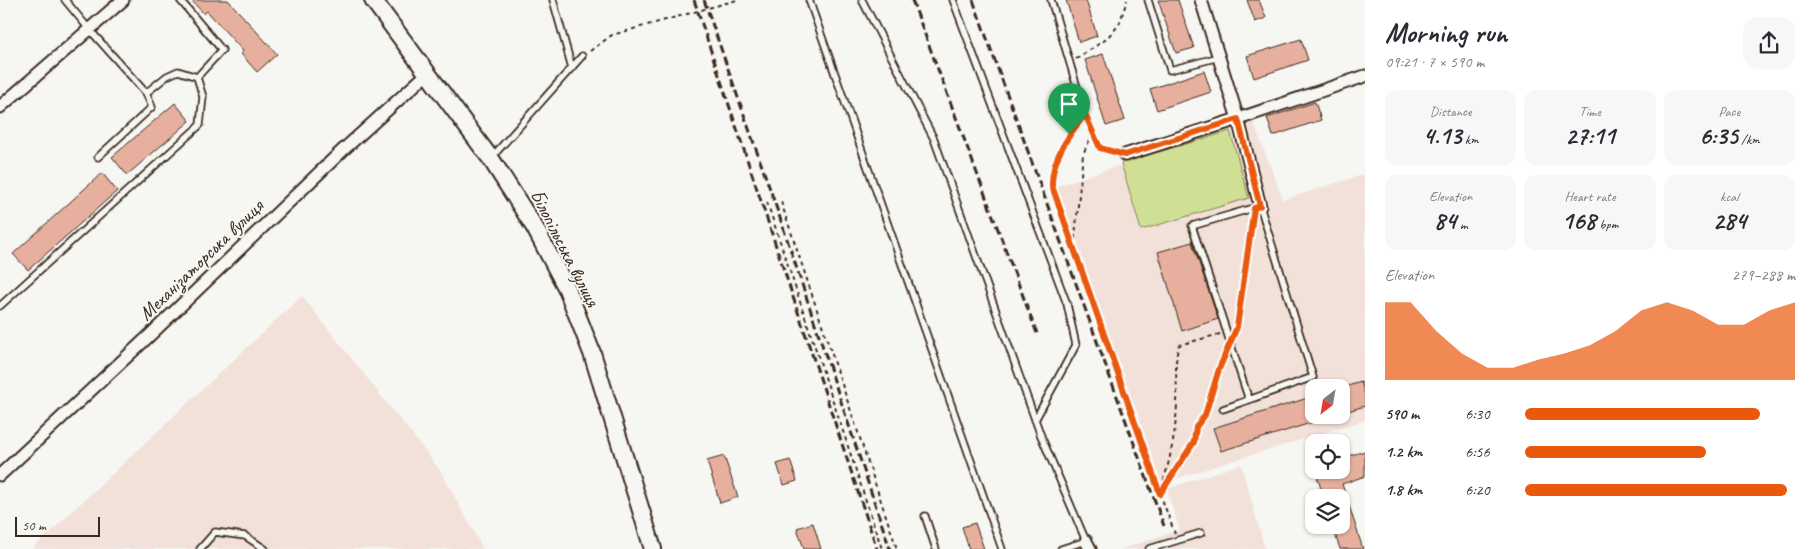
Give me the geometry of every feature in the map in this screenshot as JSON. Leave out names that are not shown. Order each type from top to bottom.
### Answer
[{"type":"main road","name":"Білопільська вулиця","points":[[373,0],[491,159],[535,228],[567,289],[595,362],[653,549]]},
{"type":"street","points":[[0,108],[123,0]]},
{"type":"street","points":[[1201,0],[1238,119],[1257,207]]},
{"type":"street","name":"Механізаторська вулиця","points":[[0,475],[156,330],[342,150],[428,73]]},
{"type":"street","points":[[1125,155],[1365,76]]},
{"type":"lane","points":[[65,0],[146,93],[152,107],[98,157]]},
{"type":"lane","points":[[180,0],[222,50],[196,77]]},
{"type":"lane","points":[[553,0],[572,68]]},
{"type":"lane","points":[[809,0],[1002,549]]},
{"type":"lane","points":[[862,0],[934,139],[1035,420],[1088,545],[1062,549]]},
{"type":"lane","points":[[953,0],[1067,304],[1076,345],[1035,420]]},
{"type":"lane","points":[[1051,0],[1085,114]]},
{"type":"lane","points":[[1148,0],[1170,70],[1219,56]]},
{"type":"lane","points":[[491,159],[582,56]]},
{"type":"lane","points":[[146,93],[167,76],[178,71],[196,77]]},
{"type":"lane","points":[[0,306],[200,125],[203,97],[196,77]]},
{"type":"lane","points":[[1223,409],[1249,400],[1313,377],[1257,207],[1192,226],[1249,400]]},
{"type":"lane","points":[[925,516],[936,549]]},
{"type":"lane","points":[[200,549],[215,532],[245,536],[265,549]]},
{"type":"lane","points":[[1149,549],[1201,533]]},
{"type":"path","points":[[582,56],[612,35],[737,0]]},
{"type":"path","points":[[1070,63],[1105,40],[1119,25],[1126,0]]},
{"type":"path","points":[[1125,155],[1100,148],[1085,114],[1069,134],[1051,172],[1052,186],[1160,494],[1178,540]]},
{"type":"path","points":[[1074,249],[1083,154],[1093,132]]},
{"type":"path","points":[[767,202],[882,549]]},
{"type":"path","points":[[781,202],[897,549]]},
{"type":"path","points":[[1160,494],[1194,442],[1196,427],[1205,415],[1219,369],[1237,327],[1257,207]]},
{"type":"path","points":[[1160,494],[1170,460],[1177,403],[1176,353],[1179,345],[1226,332]]},
{"type":"shaded area","points":[[1253,121],[1283,200],[1365,174],[1365,420],[1320,434],[1305,434],[1305,439],[1161,483],[1057,186]]},
{"type":"shaded area","points":[[302,296],[440,470],[483,549],[32,549]]},
{"type":"shaded area","points":[[1241,464],[1265,549],[1121,549],[1180,530],[1166,489]]},
{"type":"green space","points":[[1230,131],[1249,198],[1141,230],[1121,163]]},
{"type":"building","points":[[191,0],[228,0],[277,54],[257,72],[241,54],[243,51],[207,11],[204,14]]},
{"type":"building","points":[[1066,0],[1086,0],[1097,36],[1079,42]]},
{"type":"building","points":[[1158,0],[1178,0],[1194,48],[1176,53]]},
{"type":"building","points":[[1247,0],[1259,0],[1266,18],[1255,22]]},
{"type":"building","points":[[1301,39],[1308,60],[1254,78],[1247,56]]},
{"type":"building","points":[[1103,54],[1125,120],[1106,126],[1085,60]]},
{"type":"building","points":[[1204,71],[1211,92],[1157,110],[1150,89]]},
{"type":"building","points":[[1315,102],[1321,120],[1273,136],[1267,118]]},
{"type":"building","points":[[175,103],[190,121],[127,175],[112,157]]},
{"type":"building","points":[[102,173],[117,191],[28,270],[13,254]]},
{"type":"building","points":[[1192,242],[1218,319],[1182,331],[1158,252]]},
{"type":"building","points":[[1361,382],[1365,395],[1365,406],[1350,410],[1350,385]]},
{"type":"building","points":[[1305,399],[1305,424],[1308,424],[1221,451],[1213,428]]},
{"type":"building","points":[[1365,451],[1365,476],[1342,484],[1344,489],[1321,489],[1318,479],[1350,479],[1350,455]]},
{"type":"building","points":[[724,456],[738,497],[720,503],[707,461]]},
{"type":"building","points":[[790,460],[797,481],[784,485],[777,464]]},
{"type":"building","points":[[1350,509],[1363,549],[1340,549],[1335,534],[1350,534]]},
{"type":"building","points":[[813,523],[821,549],[804,549],[797,528]]},
{"type":"building","points":[[975,523],[984,549],[969,549],[962,527]]},
{"type":"railway","points":[[694,0],[877,549]]},
{"type":"railway","points":[[704,0],[779,215],[890,549]]},
{"type":"railway","points":[[912,0],[1038,336]]},
{"type":"railway","points":[[973,0],[1164,526]]},
{"type":"route","points":[[1085,114],[1100,148],[1125,155],[1238,119],[1260,206],[1254,208],[1237,327],[1219,369],[1205,415],[1196,427],[1194,442],[1160,494],[1052,186],[1051,172],[1069,134],[1085,114]]}]
